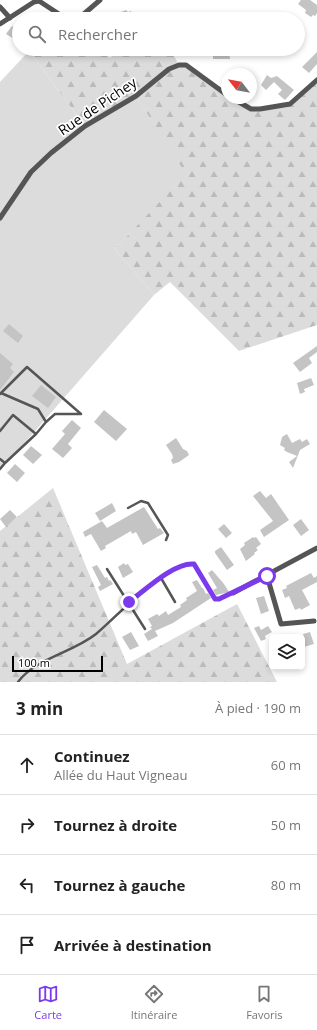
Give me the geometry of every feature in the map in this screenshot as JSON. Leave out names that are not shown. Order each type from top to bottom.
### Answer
[{"type":"street","points":[[86,12],[100,0]]},
{"type":"street","points":[[19,12],[34,2],[39,1],[56,12]]},
{"type":"street","points":[[0,6],[10,18],[0,24]]},
{"type":"street","name":"Rue de Pichey","points":[[0,218],[31,172],[51,152],[86,126],[136,96],[169,69],[179,65],[186,65],[221,91]]},
{"type":"street","points":[[243,104],[252,109],[290,104],[317,80]]},
{"type":"street","points":[[233,593],[317,548]]},
{"type":"street","points":[[267,576],[281,624],[314,621]]},
{"type":"lane","points":[[0,469],[55,414],[80,414],[27,367],[1,393],[38,409],[46,422]]},
{"type":"lane","points":[[0,431],[13,415],[36,434]]},
{"type":"lane","points":[[0,459],[5,463]]},
{"type":"lane","points":[[128,508],[142,500],[148,503],[168,535],[166,540]]},
{"type":"lane","points":[[18,682],[26,672],[82,644],[95,635],[129,602],[161,578],[182,566],[194,564],[215,599],[219,599],[233,593]]},
{"type":"lane","points":[[107,569],[145,629]]},
{"type":"lane","points":[[161,578],[175,602]]},
{"type":"green space","points":[[24,56],[33,56],[85,126],[136,96],[187,174],[115,249],[154,295],[0,471],[0,82]]},
{"type":"green space","points":[[33,56],[107,56],[110,58],[112,56],[174,56],[179,65],[186,65],[221,91],[221,104],[243,104],[252,109],[290,104],[317,80],[317,325],[239,351],[170,282],[154,295],[115,249],[186,174],[136,96],[85,126]]},
{"type":"green space","points":[[53,488],[127,664],[237,604],[269,666],[269,670],[271,670],[277,682],[0,682],[0,531]]},
{"type":"building","points":[[301,0],[310,0],[317,5],[317,13],[315,16],[313,15],[311,17],[305,13],[306,10],[298,4]]},
{"type":"building","points":[[12,26],[12,38],[6,34]]},
{"type":"building","points":[[317,52],[317,64],[309,73],[302,67]]},
{"type":"building","points":[[213,56],[230,56],[230,59],[213,59]]},
{"type":"building","points":[[267,75],[271,78],[277,76],[294,90],[285,100],[278,94],[282,90],[274,82],[266,90],[261,85]]},
{"type":"building","points":[[9,324],[23,336],[18,343],[3,331]]},
{"type":"building","points":[[317,346],[317,352],[309,358],[312,363],[300,372],[293,363]]},
{"type":"building","points":[[0,353],[13,364],[10,368],[14,372],[0,390]]},
{"type":"building","points":[[311,378],[314,385],[304,389],[305,392],[300,394],[297,383]]},
{"type":"building","points":[[41,385],[56,397],[48,408],[32,396]]},
{"type":"building","points":[[104,410],[127,429],[116,441],[94,422]]},
{"type":"building","points":[[72,420],[81,428],[68,444],[72,448],[63,458],[52,449],[65,434],[62,431]]},
{"type":"building","points":[[287,434],[292,443],[300,439],[302,442],[307,439],[310,444],[300,450],[293,468],[289,462],[297,456],[287,452],[284,450],[285,448],[280,445],[282,437]]},
{"type":"building","points":[[176,438],[189,455],[173,464],[171,460],[173,458],[172,454],[166,445]]},
{"type":"building","points":[[31,446],[42,455],[33,464],[23,455]]},
{"type":"building","points":[[15,464],[25,473],[17,482],[7,473]]},
{"type":"building","points":[[260,491],[266,498],[271,494],[289,520],[264,537],[260,530],[273,521],[253,496]]},
{"type":"building","points":[[112,503],[116,511],[100,521],[95,513]]},
{"type":"building","points":[[144,507],[158,529],[160,528],[164,533],[143,545],[136,532],[132,534],[131,531],[105,546],[106,548],[101,551],[91,534],[85,537],[83,532],[102,521],[107,528]]},
{"type":"building","points":[[10,510],[17,517],[6,527],[0,519]]},
{"type":"building","points":[[301,519],[309,530],[301,536],[293,525]]},
{"type":"building","points":[[224,524],[232,533],[226,538],[218,529]]},
{"type":"building","points":[[253,537],[256,537],[261,544],[256,548],[258,550],[254,553],[255,554],[246,561],[240,549],[245,545],[244,543]]},
{"type":"building","points":[[221,547],[234,565],[227,570],[215,553],[215,551]]},
{"type":"building","points":[[124,563],[125,565],[128,564],[133,572],[123,578],[118,567]]},
{"type":"building","points":[[97,565],[105,578],[107,577],[113,584],[100,591],[98,587],[101,585],[92,567]]},
{"type":"building","points":[[212,570],[229,592],[216,595],[213,590],[217,588],[208,573]]},
{"type":"building","points":[[311,573],[314,578],[317,576],[317,582],[302,590],[310,605],[301,610],[300,608],[295,610],[289,596],[285,598],[282,590],[287,588],[286,586]]},
{"type":"building","points":[[197,580],[206,594],[208,593],[211,598],[173,623],[155,631],[158,636],[148,641],[144,634],[152,629],[150,627],[152,626],[148,619],[157,614],[159,616],[166,611],[168,615],[181,607],[180,605],[187,600],[186,598],[197,591],[192,582]]},
{"type":"building","points":[[264,596],[269,611],[261,614],[256,598]]},
{"type":"building","points":[[259,626],[261,630],[268,626],[272,632],[265,636],[266,639],[261,641],[254,628]]},
{"type":"building","points":[[131,632],[139,646],[130,650],[122,637]]},
{"type":"building","points":[[310,632],[314,644],[305,647],[305,634],[303,634]]},
{"type":"route","points":[[129,602],[161,578],[182,566],[189,564],[194,564],[215,599],[219,599],[233,593],[267,576]]}]
